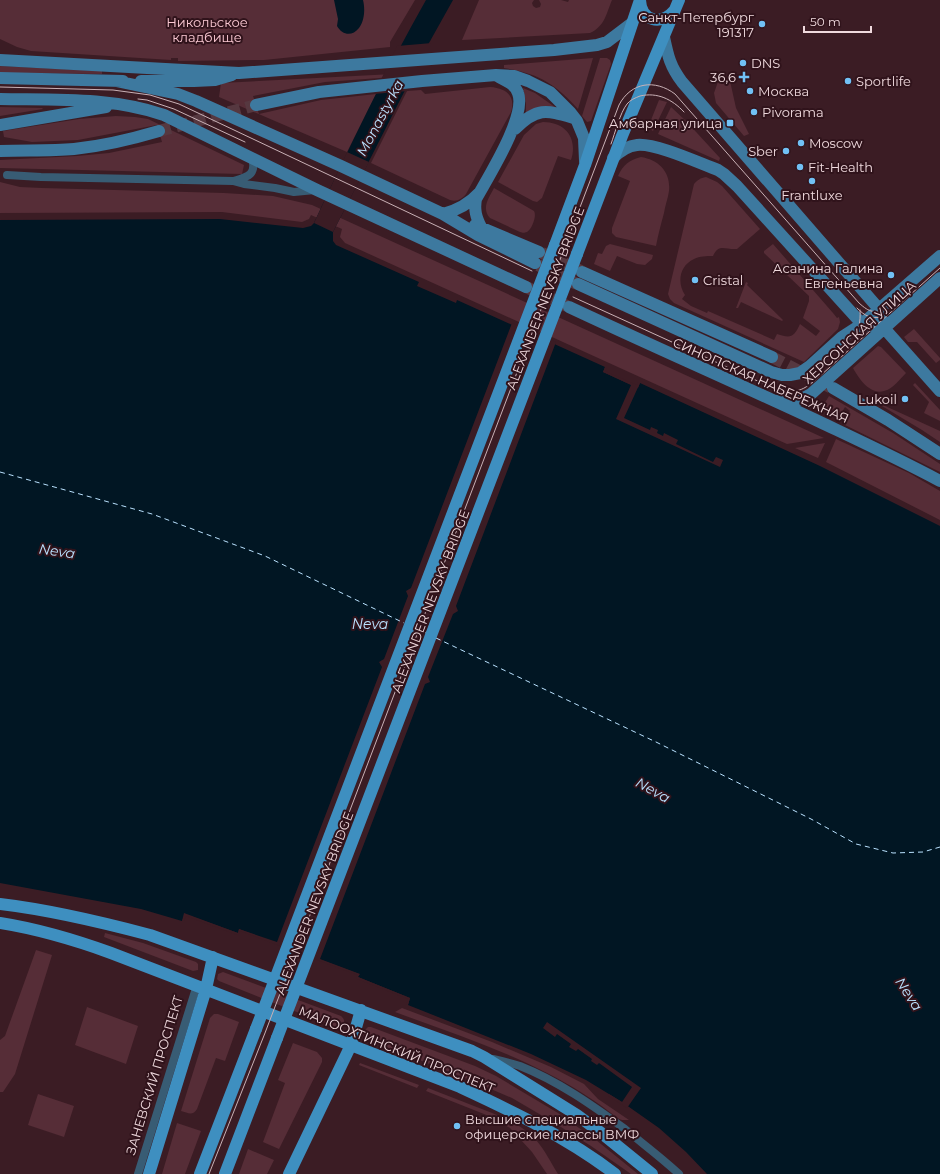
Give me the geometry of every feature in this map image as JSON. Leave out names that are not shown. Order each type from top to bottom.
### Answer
[{"type":"main road","points":[[640,0],[640,5],[644,12],[652,18],[663,20],[670,16],[677,6]]},
{"type":"main road","name":"ALEXANDER NEVSKY BRIDGE","points":[[200,1174],[585,165],[640,0]]},
{"type":"main road","name":"ALEXANDER NEVSKY BRIDGE","points":[[225,1174],[613,158],[677,6]]},
{"type":"main road","points":[[0,60],[239,73],[554,50],[597,45],[607,42],[632,23]]},
{"type":"main road","points":[[664,37],[675,73],[879,309],[884,328],[940,392]]},
{"type":"main road","points":[[0,78],[116,81],[194,81],[215,80],[239,73]]},
{"type":"main road","points":[[256,105],[319,92],[371,86],[496,75],[514,76],[540,86],[550,92],[561,102],[574,118],[584,138],[585,165]]},
{"type":"main road","points":[[481,227],[476,218],[476,199],[512,132],[520,108],[519,96],[516,89],[496,75]]},
{"type":"main road","points":[[116,81],[178,94],[196,101],[443,214],[478,235],[537,258],[481,227],[443,214]]},
{"type":"main road","points":[[0,99],[100,101],[152,111],[526,288]]},
{"type":"main road","points":[[0,125],[74,112],[127,105]]},
{"type":"main road","points":[[512,132],[525,119],[535,114],[554,112],[574,118]]},
{"type":"main road","points":[[0,151],[74,149],[106,145],[159,131]]},
{"type":"main road","points":[[613,158],[620,151],[643,144],[670,152],[718,170],[737,186],[862,324],[884,328]]},
{"type":"main road","points":[[443,214],[460,208],[480,192]]},
{"type":"main road","name":"ХЕРСОНСКАЯ УЛИЦА","points":[[771,372],[790,375],[800,373],[842,337],[862,324],[940,256]]},
{"type":"main road","name":"СИНОПСКАЯ НАБЕРЕЖНАЯ","points":[[582,272],[772,357]]},
{"type":"main road","name":"ХЕРСОНСКАЯ УЛИЦА","points":[[770,398],[788,402],[800,401],[811,394],[940,278]]},
{"type":"main road","name":"СИНОПСКАЯ НАБЕРЕЖНАЯ","points":[[578,284],[771,372]]},
{"type":"main road","name":"СИНОПСКАЯ НАБЕРЕЖНАЯ","points":[[569,307],[770,398],[940,481]]},
{"type":"main road","name":"СИНОПСКАЯ НАБЕРЕЖНАЯ","points":[[833,388],[888,420],[940,454]]},
{"type":"main road","name":"МАЛООХТИНСКИЙ ПРОСПЕКТ","points":[[0,904],[47,911],[105,923],[150,935],[472,1051],[576,1115],[604,1135],[652,1174]]},
{"type":"main road","name":"МАЛООХТИНСКИЙ ПРОСПЕКТ","points":[[0,923],[83,943],[135,961],[347,1044],[460,1086],[507,1108],[560,1137],[615,1174]]},
{"type":"main road","points":[[149,1174],[202,987],[213,957]]},
{"type":"main road","points":[[289,1174],[361,1010]]},
{"type":"street","points":[[233,181],[245,178],[249,175],[253,170],[254,164],[252,158]]},
{"type":"street","points":[[7,175],[233,181],[294,192],[322,192]]},
{"type":"street","name":"ЗАНЕВСКИЙ ПРОСПЕКТ","points":[[138,1174],[202,987]]},
{"type":"street","points":[[484,1057],[519,1066],[544,1077],[577,1095],[646,1146],[680,1174]]},
{"type":"green space","name":"Никольское кладбище","points":[[0,0],[415,0],[390,42],[390,47],[264,60],[178,61],[178,58],[171,58],[171,60],[31,51],[17,47],[0,39]]},
{"type":"green space","points":[[479,0],[534,0],[532,3],[536,8],[540,7],[541,4],[539,0],[561,0],[568,2],[569,0],[612,0],[602,23],[590,33],[462,40]]},
{"type":"green space","points":[[593,58],[578,109],[554,86],[546,81],[527,73],[504,68],[504,65]]},
{"type":"green space","points":[[600,58],[607,58],[610,60],[611,64],[591,121],[587,122],[582,116]]},
{"type":"green space","points":[[0,66],[102,71],[102,74],[0,73]]},
{"type":"green space","points":[[393,74],[393,77],[325,82],[253,96],[259,114],[321,100],[376,94],[347,152],[219,97],[221,83]]},
{"type":"green space","points":[[719,79],[730,81],[736,108],[749,134],[744,136],[716,103],[714,93]]},
{"type":"green space","points":[[490,87],[501,89],[511,97],[511,112],[466,194],[461,199],[455,201],[450,200],[371,163],[407,91],[421,90],[425,94]]},
{"type":"green space","points":[[523,88],[535,93],[555,107],[526,113]]},
{"type":"green space","points":[[659,100],[667,102],[653,131],[650,129],[649,125]]},
{"type":"green space","points":[[0,107],[42,108],[43,109],[0,116]]},
{"type":"green space","points":[[671,107],[720,158],[719,161],[658,134]]},
{"type":"green space","points":[[116,116],[148,119],[244,165],[242,174],[0,168],[0,160],[109,153],[162,142],[157,125],[78,140],[32,142],[4,137],[3,131],[79,119]]},
{"type":"green space","points":[[543,122],[558,125],[564,128],[571,139],[573,152],[571,160],[558,156],[542,198],[537,202],[498,182],[524,135],[536,124]]},
{"type":"green space","points":[[641,157],[658,164],[666,173],[668,178],[669,194],[656,246],[616,237],[612,233],[612,228],[630,181],[618,176],[627,164]]},
{"type":"green space","points":[[706,177],[722,186],[760,229],[737,249],[720,248],[713,256],[699,257],[689,262],[682,270],[680,280],[682,290],[685,295],[682,299],[691,306],[707,313],[708,311],[774,340],[777,334],[792,336],[800,324],[816,336],[820,331],[803,318],[809,301],[809,296],[764,253],[764,251],[773,244],[837,318],[839,317],[840,322],[838,329],[804,362],[674,303],[670,299],[668,294],[694,184],[699,179]]},
{"type":"green space","points":[[0,182],[20,187],[224,193],[273,196],[312,205],[824,438],[787,444],[345,243],[340,237],[342,229],[311,215],[309,219],[302,222],[222,212],[0,213]]},
{"type":"green space","points":[[494,188],[534,211],[534,222],[527,232],[520,232],[490,218],[487,214],[486,207],[488,199]]},
{"type":"green space","points":[[610,244],[653,255],[652,259],[645,265],[637,264],[617,256],[610,271],[594,264],[598,253],[602,254],[606,246]]},
{"type":"green space","points":[[746,282],[748,283],[747,285],[783,320],[782,321],[741,302],[738,308],[736,308]]},
{"type":"green space","points":[[914,329],[940,358],[940,360],[936,363],[917,342],[908,342],[904,337]]},
{"type":"green space","points":[[878,346],[881,347],[906,373],[896,384],[887,390],[879,392],[874,391],[866,385],[858,377],[853,368]]},
{"type":"green space","points":[[915,383],[940,410],[940,421],[924,413],[929,402],[913,385]]},
{"type":"green space","points":[[829,396],[893,433],[940,464],[940,472],[843,424],[845,420],[843,419],[850,411],[845,407],[840,418],[821,409]]},
{"type":"green space","points":[[872,400],[940,431],[940,442],[922,430]]},
{"type":"green space","points":[[836,439],[909,473],[940,491],[940,520],[826,462]]},
{"type":"green space","points":[[825,443],[818,458],[795,448]]},
{"type":"green space","points":[[105,933],[143,943],[196,962],[198,964],[198,970],[193,971],[104,937]]},
{"type":"green space","points":[[36,950],[52,955],[15,1074],[3,1092],[0,1092],[0,1040],[5,1036]]},
{"type":"green space","points":[[223,972],[341,1016],[344,1020],[344,1024],[337,1028],[219,981],[217,979],[218,974]]},
{"type":"green space","points":[[87,1007],[138,1026],[126,1064],[75,1045]]},
{"type":"green space","points":[[402,1008],[492,1042],[551,1067],[584,1084],[598,1099],[629,1120],[619,1119],[593,1100],[557,1078],[529,1064],[472,1040],[395,1012]]},
{"type":"green space","points":[[214,1014],[218,1014],[239,1022],[225,1061],[216,1058],[197,1109],[194,1113],[181,1111],[210,1018]]},
{"type":"green space","points":[[368,1027],[475,1066],[496,1076],[558,1113],[596,1140],[638,1174],[631,1174],[591,1146],[512,1098],[366,1039],[363,1032]]},
{"type":"green space","points":[[293,1043],[317,1052],[322,1058],[322,1062],[279,1149],[263,1142],[285,1083],[278,1080]]},
{"type":"green space","points":[[360,1063],[419,1085],[417,1088],[359,1065]]},
{"type":"green space","points":[[428,1088],[516,1124],[530,1134],[539,1144],[558,1174],[547,1174],[532,1152],[510,1128],[489,1116],[426,1091]]},
{"type":"green space","points":[[38,1094],[74,1106],[64,1137],[28,1125]]},
{"type":"green space","points":[[177,1123],[201,1131],[185,1174],[162,1174]]},
{"type":"green space","points":[[248,1149],[274,1160],[267,1174],[239,1174]]},
{"type":"water","points":[[334,0],[363,0],[364,10],[361,25],[353,33],[344,33],[337,26],[338,19]]},
{"type":"water","name":"Neva","points":[[426,0],[453,0],[429,43],[333,232],[333,241],[336,245],[419,282],[417,286],[456,303],[457,300],[605,367],[603,372],[638,388],[640,383],[820,466],[940,526],[940,1174],[707,1174],[686,1152],[659,1128],[622,1102],[586,1080],[531,1054],[408,1005],[410,998],[358,977],[359,974],[239,929],[238,933],[185,914],[182,921],[141,909],[0,883],[0,220],[220,219],[303,228],[311,226],[314,223],[382,82]]},
{"type":"pier","points":[[432,43],[408,91],[374,94],[397,46]]},
{"type":"pier","points":[[347,152],[369,162],[333,232],[314,223]]},
{"type":"pier","points":[[512,323],[556,342],[456,606],[458,611],[453,614],[428,677],[430,682],[425,684],[320,959],[360,974],[358,977],[410,998],[408,1005],[406,1005],[408,999],[357,979],[357,975],[240,931],[237,935],[186,916],[184,921],[182,921],[184,913],[238,933],[239,929],[277,942],[382,667],[379,662],[384,659],[408,596],[406,591],[411,588]]},
{"type":"pier","points":[[605,367],[607,368],[605,371],[637,385],[638,382],[640,383],[624,418],[650,430],[651,427],[658,430],[657,433],[663,436],[664,433],[678,440],[676,444],[713,462],[716,457],[723,460],[720,467],[616,419],[631,385],[603,372]]},
{"type":"pier","points":[[547,1022],[641,1088],[627,1108],[608,1096],[609,1094],[622,1102],[632,1087],[599,1063],[597,1065],[591,1061],[592,1059],[578,1049],[576,1051],[569,1047],[571,1044],[557,1034],[555,1037],[543,1028]]},
{"type":"ferry route","points":[[0,472],[152,514],[265,556],[404,623]]},
{"type":"ferry route","points":[[415,628],[426,633]]},
{"type":"ferry route","points":[[436,638],[656,742],[811,819],[856,844],[893,853],[923,852],[940,847]]},
{"type":"tunnel","points":[[159,131],[256,105]]},
{"type":"tunnel","points":[[542,253],[581,271]]},
{"type":"tunnel","points":[[538,265],[577,284]]},
{"type":"tunnel","points":[[526,287],[567,306]]},
{"type":"tunnel","points":[[772,357],[832,388]]},
{"type":"tram line","points":[[209,1174],[265,1033],[619,105],[624,97],[630,91],[644,85],[660,86],[675,94],[859,303],[866,309],[872,311],[887,309]]},
{"type":"tram line","points":[[0,87],[113,90],[150,95],[179,104],[532,271]]},
{"type":"tram line","points":[[611,144],[624,108],[630,101],[640,96],[652,95],[664,98],[674,103],[684,112]]},
{"type":"tram line","points":[[138,99],[147,100],[174,109],[245,142]]},
{"type":"tram line","points":[[573,297],[773,388],[793,391],[804,388],[814,381],[940,268]]},
{"type":"tram line","points":[[857,308],[868,316],[874,318],[882,317]]},
{"type":"tram line","points":[[853,344],[859,327],[860,310]]},
{"type":"place","name":"Санкт-Петербург 191317","points":[[762,24]]},
{"type":"place","name":"DNS","points":[[743,63]]},
{"type":"place","name":"36,6","points":[[744,77]]},
{"type":"place","name":"Sportlife","points":[[848,81]]},
{"type":"place","name":"Москва","points":[[750,91]]},
{"type":"place","name":"Pivorama","points":[[754,112]]},
{"type":"place","name":"Амбарная улица","points":[[730,123]]},
{"type":"place","name":"Moscow","points":[[801,143]]},
{"type":"place","name":"Sber","points":[[786,151]]},
{"type":"place","name":"Fit-Health","points":[[800,167]]},
{"type":"place","name":"Frantluxe","points":[[812,181]]},
{"type":"place","name":"Асанина Галина Евгеньевна","points":[[891,275]]},
{"type":"place","name":"Cristal","points":[[695,280]]},
{"type":"place","name":"Lukoil","points":[[905,399]]},
{"type":"place","name":"Высшие специальные офицерские классы ВМФ","points":[[457,1126]]},
{"type":"water label","name":"Monastyrka","points":[[380,118]]}]
